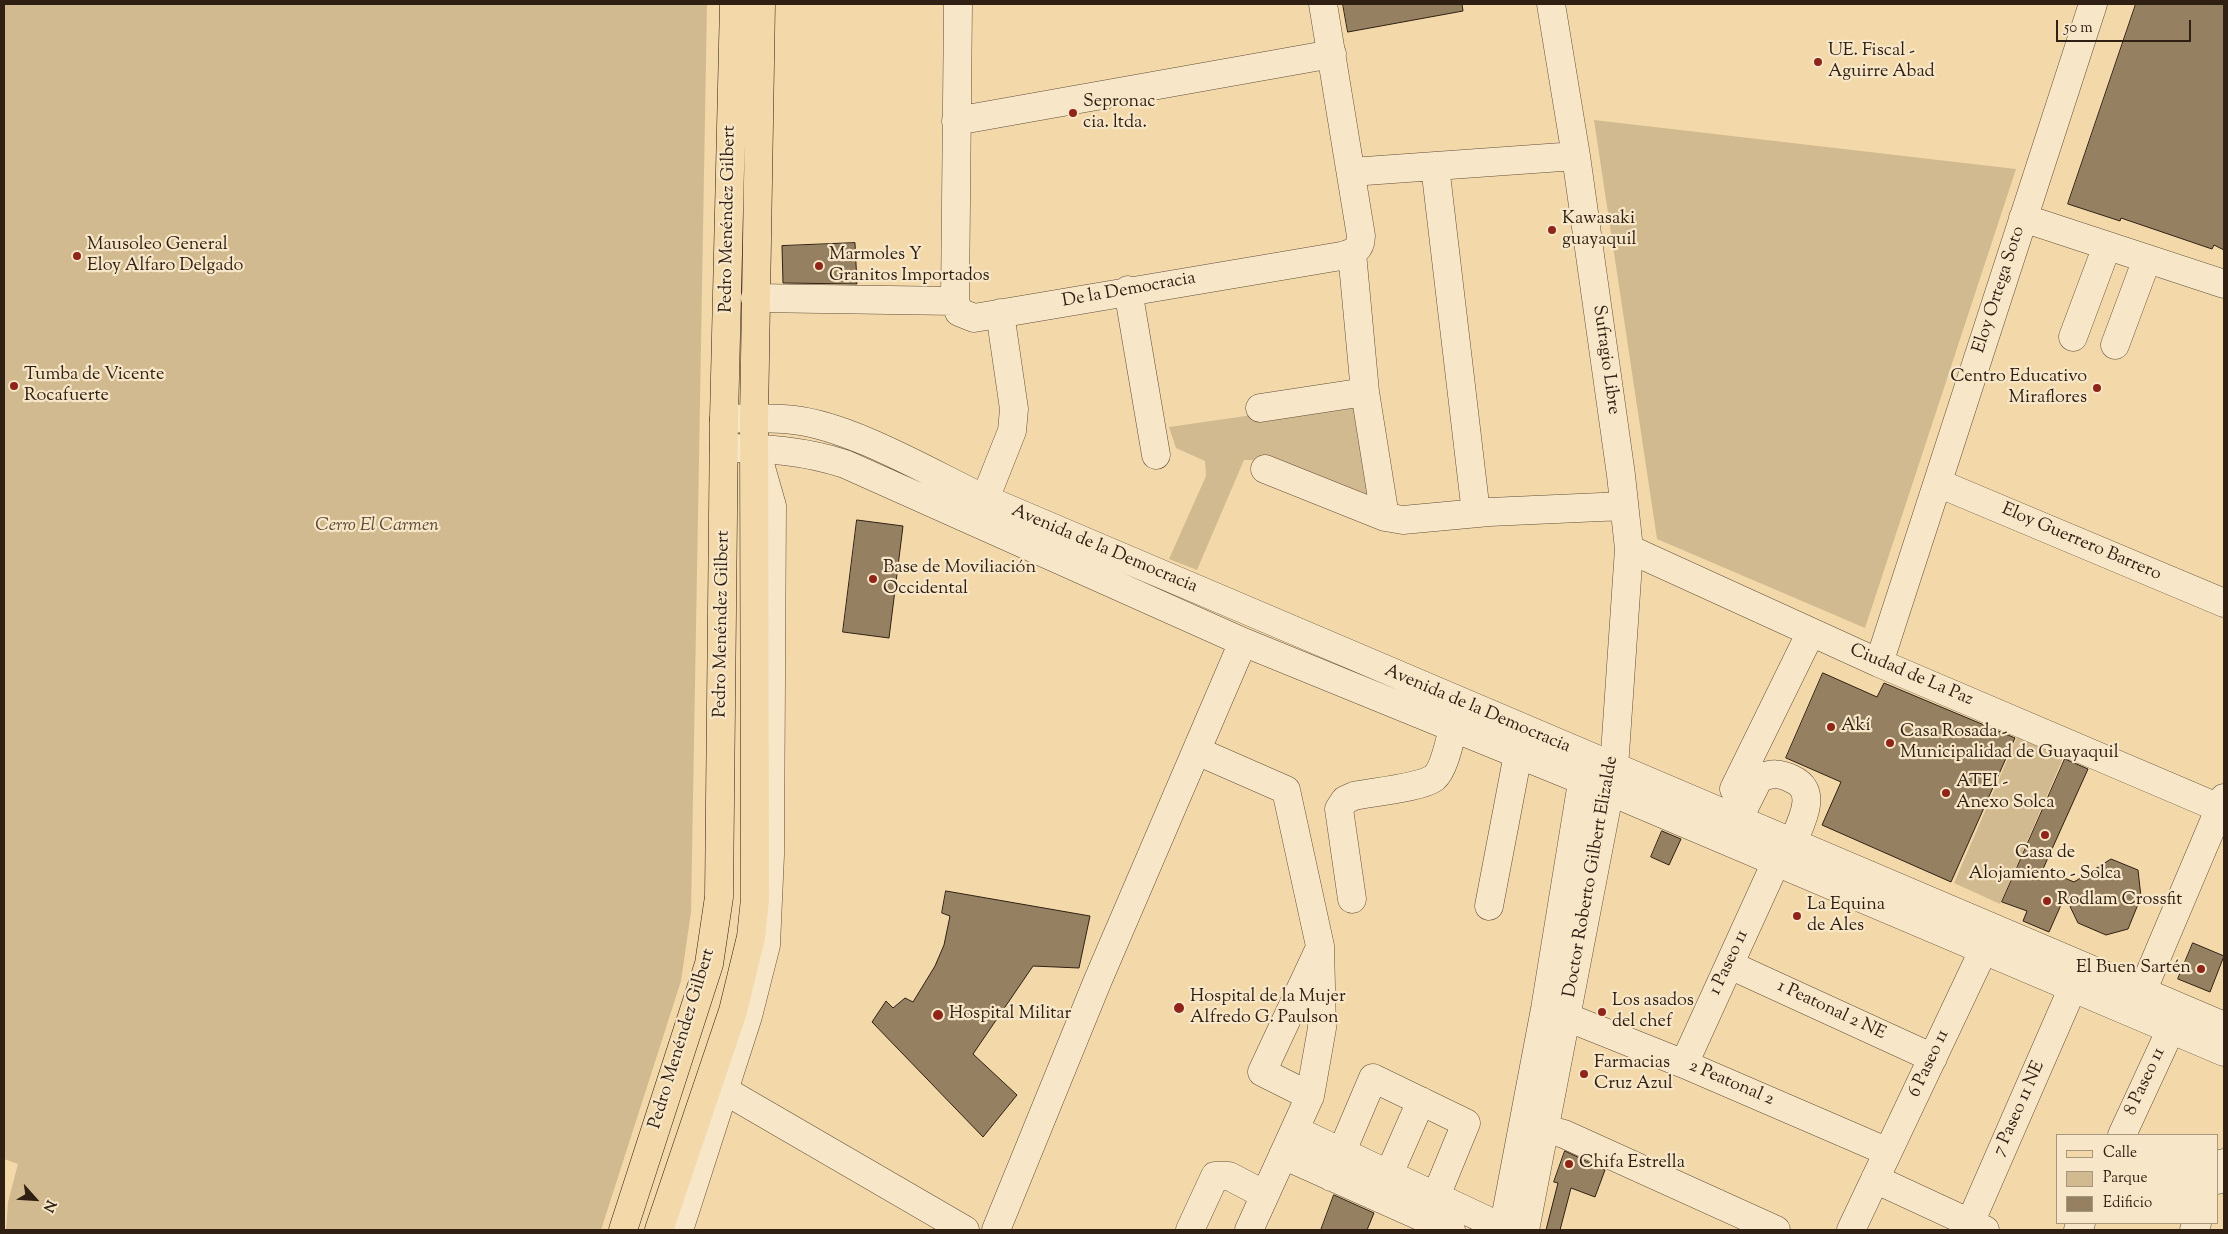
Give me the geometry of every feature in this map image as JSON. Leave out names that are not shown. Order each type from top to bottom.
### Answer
[{"type":"main road","name":"Pedro Menéndez Gilbert","points":[[623,1230],[709,964],[715,934],[719,887],[724,419],[734,4]]},
{"type":"main road","name":"Pedro Menéndez Gilbert","points":[[659,1230],[717,1086],[751,937],[755,890],[754,418],[761,4]]},
{"type":"main road","points":[[734,1011],[761,963]]},
{"type":"street","points":[[756,298],[954,300],[958,4]]},
{"type":"street","points":[[1323,4],[1361,236],[1360,246],[1352,253],[1365,392],[1385,517]]},
{"type":"street","name":"Sufragio Libre","points":[[1551,4],[1576,156],[1624,506],[1628,549],[1616,719]]},
{"type":"street","name":"Eloy Ortega Soto","points":[[1879,663],[2094,4]]},
{"type":"street","points":[[956,120],[1332,54]]},
{"type":"street","points":[[1352,172],[1576,156]]},
{"type":"street","points":[[1435,166],[1476,513]]},
{"type":"street","points":[[2023,218],[2224,284]]},
{"type":"street","points":[[2073,337],[2107,246]]},
{"type":"street","name":"De la Democracia","points":[[954,300],[959,312],[968,317],[1352,253]]},
{"type":"street","points":[[2115,345],[2147,259]]},
{"type":"street","points":[[1128,290],[1156,455]]},
{"type":"street","points":[[985,499],[1012,431],[1014,409],[1000,313]]},
{"type":"street","points":[[1260,408],[1365,392]]},
{"type":"street","name":"Avenida de la Democracia","points":[[724,419],[794,420],[834,430],[858,439],[985,499],[1584,768],[1611,779],[1737,821],[1784,853],[2139,1002],[2224,1026]]},
{"type":"street","name":"Avenida de la Democracia","points":[[724,448],[755,448],[814,454],[845,464],[1243,642],[1518,754],[1584,768]]},
{"type":"street","name":"Pedro Menéndez Gilbert","points":[[679,1230],[717,1086],[748,1016],[766,945],[769,900],[772,506],[755,448]]},
{"type":"street","points":[[1266,469],[1385,517],[1403,520],[1476,513],[1624,506]]},
{"type":"street","name":"Eloy Guerrero Barrero","points":[[1938,483],[2224,603]]},
{"type":"street","name":"Ciudad de La Paz","points":[[1628,549],[1879,663],[2223,806]]},
{"type":"street","points":[[1734,789],[1811,632]]},
{"type":"street","points":[[996,1230],[1098,980],[1243,642]]},
{"type":"street","name":"Doctor Roberto Gilbert Elizalde","points":[[1510,1230],[1545,1129],[1556,1012],[1584,768],[1616,719]]},
{"type":"street","name":"Doctor Roberto Gilbert Elizalde","points":[[1510,1230],[1556,1012],[1611,779],[1616,719]]},
{"type":"street","points":[[1352,898],[1339,809],[1345,800],[1354,796],[1420,784],[1435,778],[1444,760],[1453,728]]},
{"type":"street","points":[[1197,751],[1286,790],[1320,946],[1322,1028],[1310,1096],[1250,1230]]},
{"type":"street","points":[[1489,906],[1518,754]]},
{"type":"street","name":"1 Paseo 11","points":[[1684,1064],[1806,806],[1807,792],[1798,781],[1781,774],[1759,778],[1737,821]]},
{"type":"street","points":[[1611,779],[1784,853],[1984,949],[2073,987],[2139,1002],[2171,1029],[2224,1052]]},
{"type":"street","points":[[2139,1002],[2223,806]]},
{"type":"street","points":[[1310,1096],[1262,1072],[1320,946]]},
{"type":"street","name":"6 Paseo 11","points":[[1851,1230],[1984,949]]},
{"type":"street","name":"1 Peatonal 2 NE","points":[[1730,964],[1933,1058]]},
{"type":"street","name":"7 Paseo 11 NE","points":[[1975,1228],[2073,987]]},
{"type":"street","name":"2 Peatonal 2","points":[[1556,1012],[1684,1064],[1888,1152]]},
{"type":"street","name":"8 Paseo 11","points":[[2122,1134],[2171,1029]]},
{"type":"street","points":[[1336,1164],[1373,1078],[1466,1123],[1430,1207]]},
{"type":"street","points":[[717,1086],[964,1230]]},
{"type":"street","points":[[1389,1174],[1421,1101]]},
{"type":"street","points":[[1545,1129],[1564,1134],[1776,1230]]},
{"type":"street","points":[[1294,1130],[1336,1164],[1430,1207],[1510,1230]]},
{"type":"street","points":[[1283,1155],[1389,1174],[1430,1207],[1451,1230]]},
{"type":"street","points":[[2218,1178],[2224,1163]]},
{"type":"street","points":[[1190,1230],[1215,1176],[1229,1176],[1265,1195]]},
{"type":"street","points":[[1876,1179],[1975,1228]]},
{"type":"green space","name":"Cerro El Carmen","points":[[4,4],[707,4],[691,912],[681,981],[601,1230],[6,1230],[8,1202],[18,1164],[4,1159]]},
{"type":"green space","points":[[1594,120],[2016,169],[1865,628],[1657,539]]},
{"type":"green space","points":[[1357,400],[1374,509],[1265,460],[1244,460],[1197,570],[1169,559],[1206,476],[1205,461],[1176,448],[1169,427]]},
{"type":"green space","points":[[2018,735],[2064,756],[2000,904],[1954,883]]},
{"type":"building","points":[[1343,4],[1462,4],[1463,11],[1348,32]]},
{"type":"building","points":[[2136,4],[2224,4],[2224,250],[2214,245],[2212,249],[2121,218],[2120,221],[2068,204]]},
{"type":"building","name":"Marmoles Y Granitos Importados","points":[[855,243],[857,284],[783,283],[782,246]]},
{"type":"building","name":"Base de Moviliación Occidental","points":[[857,520],[903,526],[889,638],[843,632]]},
{"type":"building","points":[[1823,673],[1877,697],[1884,683],[2015,738],[1951,882],[1822,825],[1841,782],[1786,758]]},
{"type":"building","points":[[2065,759],[2088,769],[2043,869],[2074,882],[2111,859],[2138,870],[2141,897],[2128,929],[2106,935],[2078,923],[2065,896],[2049,932],[2023,921],[2027,911],[2002,902]]},
{"type":"building","points":[[1662,831],[1681,839],[1669,865],[1651,857]]},
{"type":"building","name":"Hospital Militar","points":[[946,891],[1090,916],[1079,968],[1033,966],[973,1054],[1017,1095],[983,1137],[872,1022],[886,1001],[893,1008],[905,998],[913,1002],[935,966],[944,945],[950,916],[942,913]]},
{"type":"building","name":"El Buen Sartén","points":[[2193,943],[2224,956],[2210,992],[2178,979]]},
{"type":"building","points":[[1565,1151],[1605,1170],[1595,1197],[1571,1188],[1560,1230],[1546,1230],[1558,1183],[1554,1182]]},
{"type":"building","points":[[1334,1195],[1374,1213],[1367,1230],[1321,1230]]},
{"type":"place","name":"UE. Fiscal - Aguirre Abad","points":[[1818,62]]},
{"type":"place","name":"Sepronac cia. ltda.","points":[[1073,113]]},
{"type":"place","name":"Kawasaki guayaquil","points":[[1552,230]]},
{"type":"place","name":"Mausoleo General Eloy Alfaro Delgado","points":[[77,256]]},
{"type":"place","name":"Marmoles Y Granitos Importados","points":[[819,266]]},
{"type":"place","name":"Tumba de Vicente Rocafuerte","points":[[14,386]]},
{"type":"place","name":"Centro Educativo Miraflores","points":[[2097,388]]},
{"type":"place","name":"Base de Moviliación Occidental","points":[[873,579]]},
{"type":"place","name":"Akí","points":[[1831,727]]},
{"type":"place","name":"Casa Rosada - Municipalidad de Guayaquil","points":[[1890,743]]},
{"type":"place","name":"ATEI - Anexo Solca","points":[[1946,793]]},
{"type":"place","name":"Casa de Alojamiento - Solca","points":[[2045,835]]},
{"type":"place","name":"Rodlam Crossfit","points":[[2047,901]]},
{"type":"place","name":"La Equina de Ales","points":[[1797,916]]},
{"type":"place","name":"El Buen Sartén","points":[[2201,969]]},
{"type":"place","name":"Hospital de la Mujer Alfredo G. Paulson","points":[[1179,1008]]},
{"type":"place","name":"Los asados del chef","points":[[1602,1012]]},
{"type":"place","name":"Hospital Militar","points":[[938,1015]]},
{"type":"place","name":"Farmacias Cruz Azul","points":[[1584,1074]]},
{"type":"place","name":"Chifa Estrella","points":[[1569,1164]]}]
